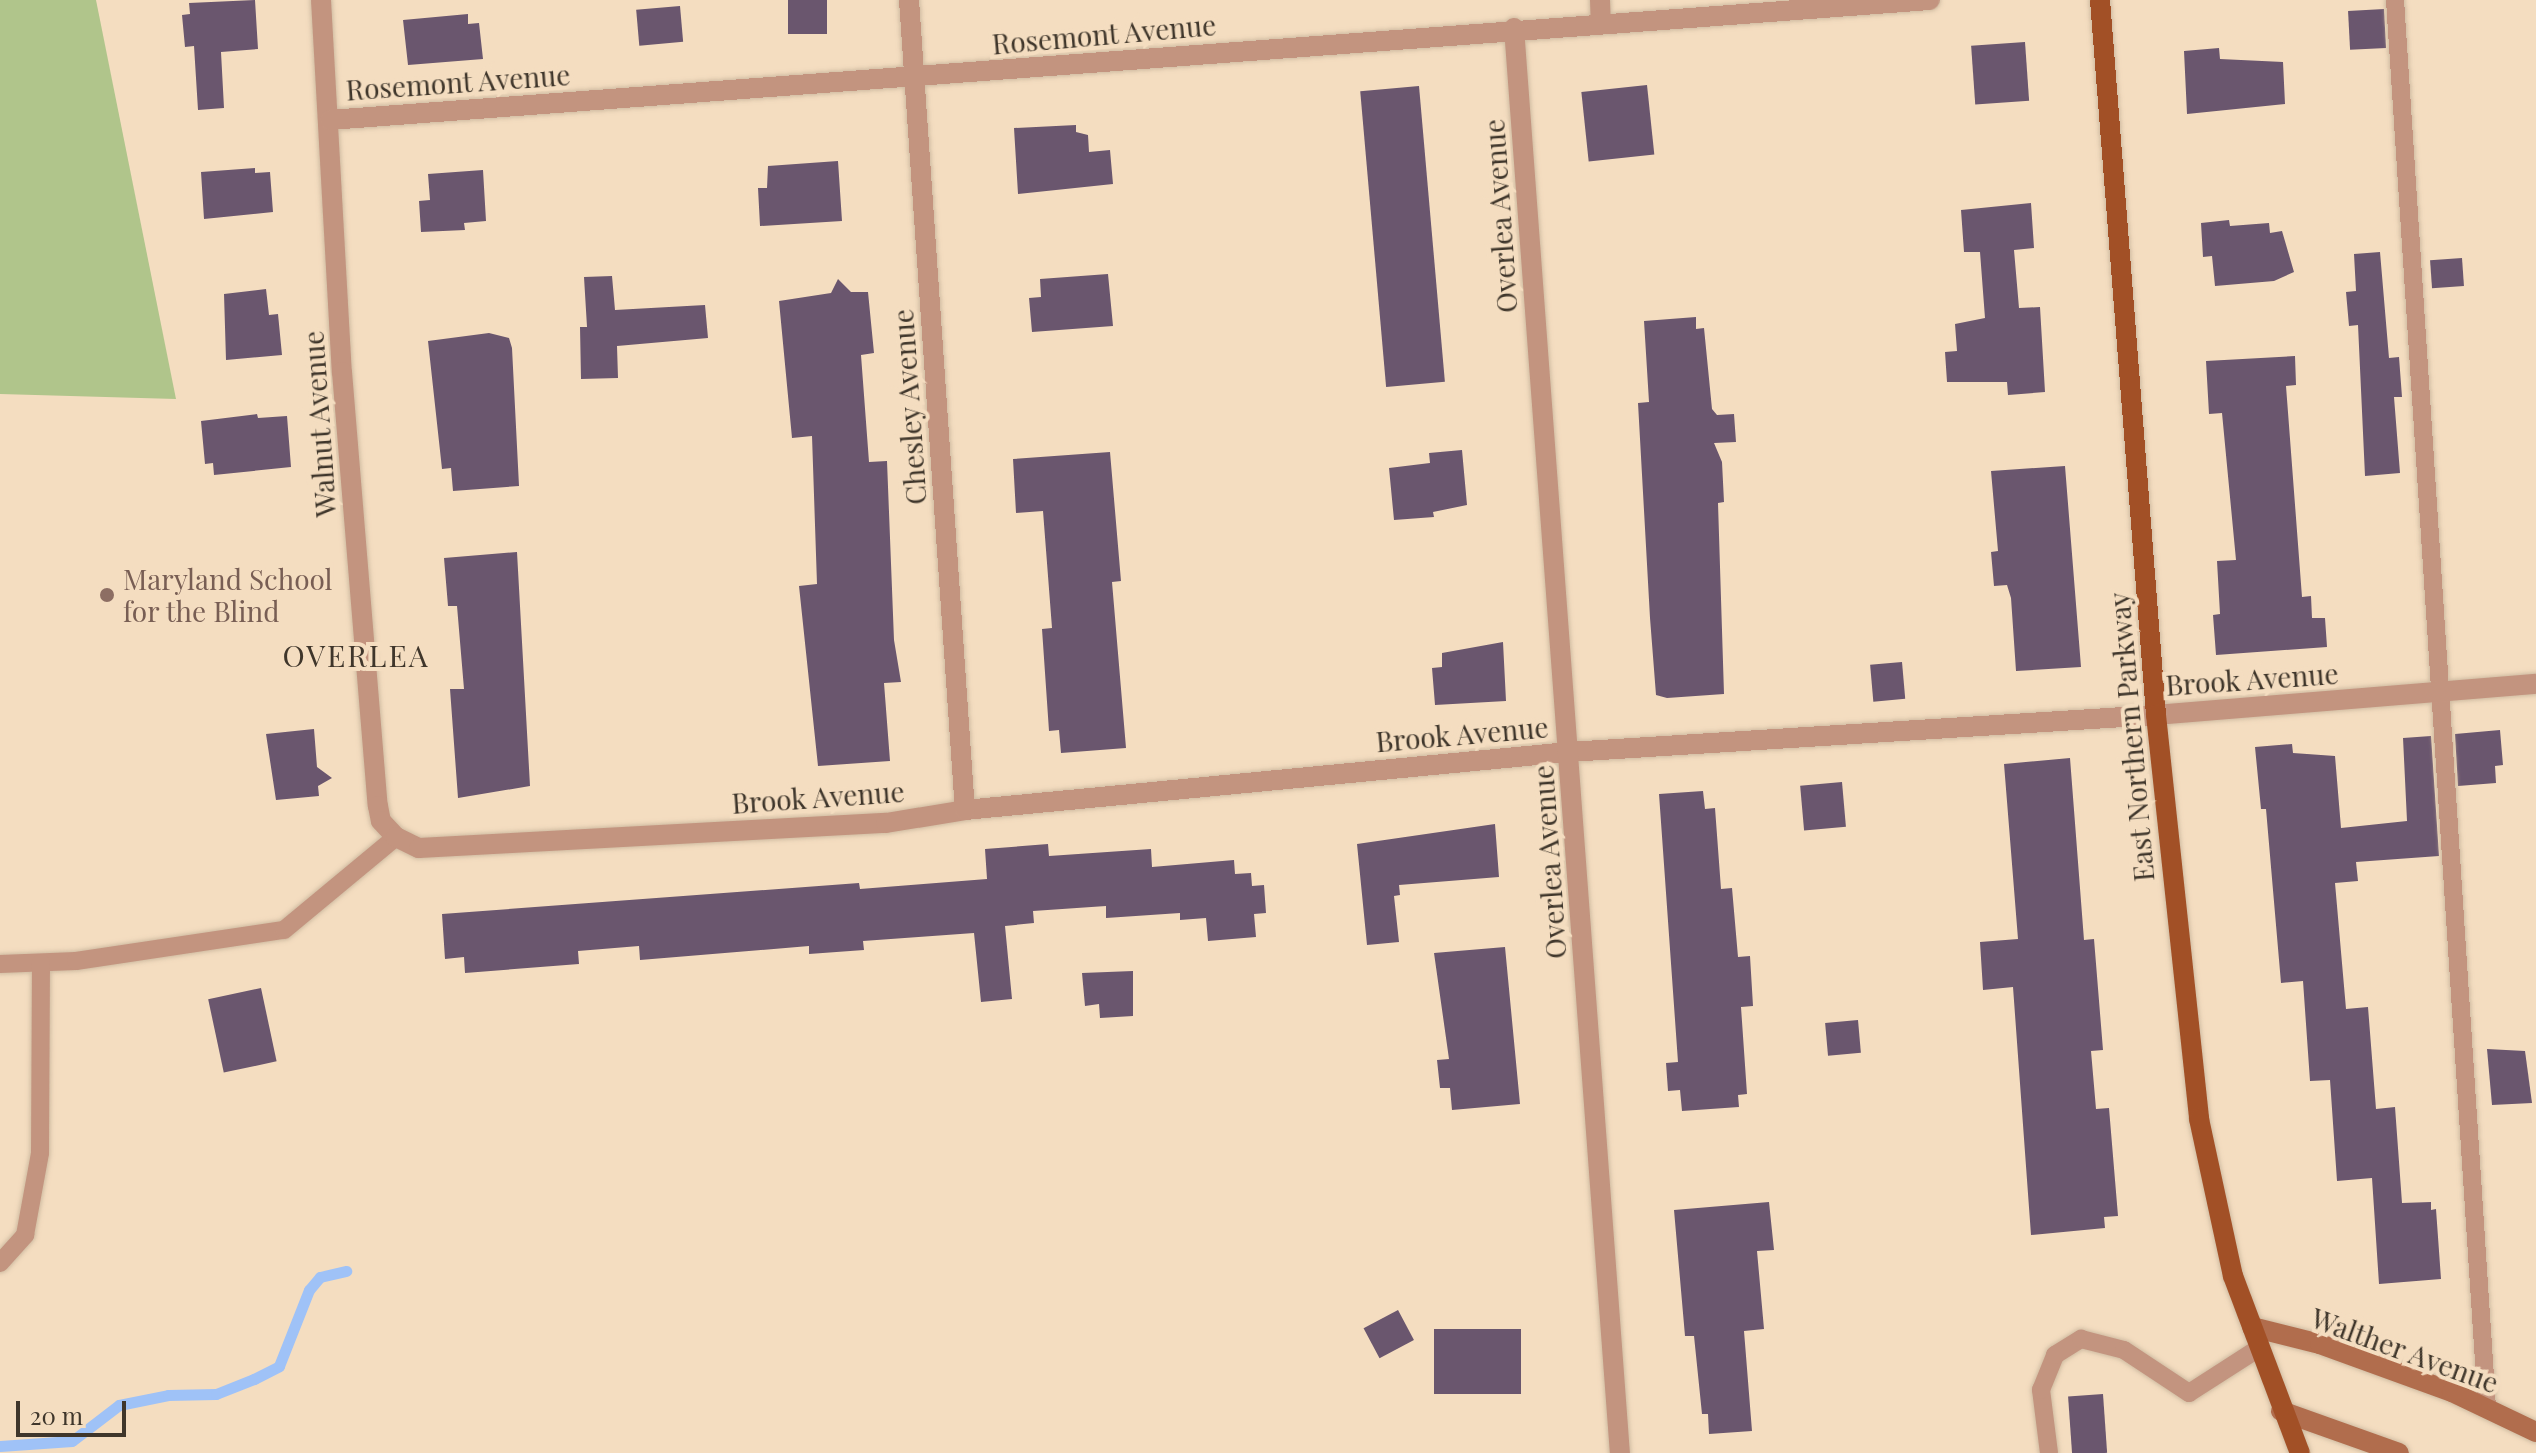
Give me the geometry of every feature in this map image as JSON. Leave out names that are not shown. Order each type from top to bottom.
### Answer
[{"type":"main road","name":"East Northern Parkway","points":[[2100,0],[2156,715],[2199,1119],[2233,1276],[2281,1411],[2300,1453]]},
{"type":"main road","name":"Walther Avenue","points":[[2252,1327],[2320,1344],[2487,1408],[2536,1432]]},
{"type":"main road","points":[[2281,1411],[2399,1453]]},
{"type":"street","name":"Walnut Avenue","points":[[321,0],[370,735],[381,821],[396,837]]},
{"type":"street","name":"Chesley Avenue","points":[[909,0],[965,810]]},
{"type":"street","points":[[1600,0],[1601,24]]},
{"type":"street","name":"Rosemont Avenue","points":[[330,120],[1514,28],[1930,0]]},
{"type":"street","name":"Overlea Avenue","points":[[1514,28],[1620,1453]]},
{"type":"street","name":"Brook Avenue","points":[[396,837],[419,848],[445,849],[886,823],[965,810],[1569,752],[2156,715],[2536,684]]},
{"type":"lane","points":[[2395,0],[2487,1408]]},
{"type":"lane","points":[[0,964],[41,963],[284,930],[396,837]]},
{"type":"lane","points":[[0,1263],[25,1235],[40,1153],[41,963]]},
{"type":"lane","points":[[2049,1453],[2041,1390],[2055,1355],[2081,1339],[2124,1350],[2189,1393],[2259,1348]]},
{"type":"green space","points":[[0,0],[96,0],[176,399],[0,394]]},
{"type":"building","points":[[255,0],[258,49],[221,52],[224,108],[198,110],[194,46],[185,47],[182,15],[190,14],[189,3]]},
{"type":"building","points":[[788,0],[827,0],[827,34],[788,34]]},
{"type":"building","points":[[680,6],[683,42],[639,46],[636,10]]},
{"type":"building","points":[[2384,9],[2386,48],[2350,50],[2348,11]]},
{"type":"building","points":[[468,14],[468,24],[479,23],[483,59],[408,65],[403,20]]},
{"type":"building","points":[[2025,42],[2029,101],[1975,105],[1971,46]]},
{"type":"building","points":[[2219,48],[2220,59],[2283,62],[2285,104],[2187,114],[2184,51]]},
{"type":"building","points":[[1647,85],[1654,155],[1589,162],[1581,92]]},
{"type":"building","points":[[1419,86],[1445,382],[1386,387],[1360,91]]},
{"type":"building","points":[[1076,125],[1076,132],[1088,135],[1089,152],[1110,150],[1113,184],[1018,194],[1014,128]]},
{"type":"building","points":[[838,161],[842,221],[760,226],[758,188],[767,188],[768,166]]},
{"type":"building","points":[[255,168],[255,173],[270,172],[273,212],[204,219],[201,172]]},
{"type":"building","points":[[483,170],[486,221],[464,223],[465,230],[421,232],[419,201],[430,200],[428,174]]},
{"type":"building","points":[[2031,203],[2034,248],[2014,250],[2019,308],[2040,307],[2045,392],[2008,395],[2007,382],[1947,382],[1945,352],[1957,351],[1955,324],[1985,318],[1980,252],[1964,252],[1961,210]]},
{"type":"building","points":[[2229,220],[2230,226],[2269,223],[2270,233],[2282,231],[2294,272],[2274,281],[2215,286],[2212,256],[2203,257],[2201,223]]},
{"type":"building","points":[[2380,252],[2389,358],[2399,357],[2402,397],[2394,397],[2400,473],[2365,476],[2358,325],[2349,326],[2346,292],[2356,291],[2354,254]]},
{"type":"building","points":[[2462,258],[2464,286],[2432,288],[2430,260]]},
{"type":"building","points":[[1108,274],[1113,326],[1032,332],[1029,298],[1041,297],[1040,279]]},
{"type":"building","points":[[612,276],[615,310],[705,305],[708,338],[617,346],[618,378],[581,379],[580,327],[587,327],[584,277]]},
{"type":"building","points":[[838,279],[851,292],[868,292],[874,353],[861,355],[869,462],[887,461],[894,640],[901,682],[884,683],[890,761],[818,766],[799,586],[817,584],[812,436],[792,438],[779,301],[831,293]]},
{"type":"building","points":[[266,289],[269,315],[278,314],[282,355],[226,360],[224,294]]},
{"type":"building","points":[[1696,317],[1696,329],[1704,328],[1712,409],[1717,415],[1734,414],[1736,442],[1714,443],[1722,462],[1724,502],[1718,503],[1724,694],[1667,698],[1656,695],[1650,618],[1638,403],[1649,402],[1644,321]]},
{"type":"building","points":[[489,333],[509,338],[512,348],[519,486],[453,491],[451,468],[442,469],[428,341]]},
{"type":"building","points":[[2295,356],[2296,385],[2286,386],[2302,597],[2311,596],[2312,618],[2325,618],[2327,647],[2216,655],[2213,615],[2220,614],[2217,561],[2236,560],[2222,413],[2209,414],[2206,361]]},
{"type":"building","points":[[257,414],[258,418],[287,416],[291,467],[214,475],[213,463],[205,464],[201,421]]},
{"type":"building","points":[[1462,450],[1467,505],[1433,512],[1434,517],[1394,520],[1389,468],[1430,463],[1429,453]]},
{"type":"building","points":[[1110,452],[1121,581],[1112,582],[1126,748],[1061,753],[1059,730],[1049,731],[1042,629],[1052,628],[1043,511],[1016,513],[1013,459]]},
{"type":"building","points":[[2065,466],[2081,667],[2016,671],[2011,598],[2007,585],[1994,586],[1991,552],[1998,551],[1991,471]]},
{"type":"building","points":[[517,552],[530,786],[458,798],[450,689],[464,689],[457,606],[448,606],[444,558]]},
{"type":"building","points":[[1503,642],[1506,701],[1435,705],[1432,668],[1442,667],[1442,653]]},
{"type":"building","points":[[1902,662],[1905,699],[1873,702],[1870,665]]},
{"type":"building","points":[[314,729],[317,767],[332,778],[318,786],[319,796],[276,800],[266,734]]},
{"type":"building","points":[[2500,730],[2503,765],[2495,766],[2496,783],[2458,786],[2455,734]]},
{"type":"building","points":[[2431,736],[2439,856],[2356,862],[2358,881],[2335,883],[2346,1009],[2368,1007],[2376,1109],[2395,1107],[2402,1203],[2431,1202],[2431,1210],[2436,1209],[2441,1279],[2379,1284],[2372,1178],[2337,1181],[2330,1080],[2310,1081],[2303,981],[2281,983],[2266,809],[2261,809],[2255,747],[2292,744],[2293,753],[2335,756],[2341,828],[2407,821],[2403,738]]},
{"type":"building","points":[[2070,758],[2084,940],[2094,939],[2103,1050],[2091,1051],[2096,1109],[2109,1108],[2118,1216],[2104,1217],[2105,1228],[2031,1235],[2013,987],[1983,990],[1980,942],[2018,939],[2004,764]]},
{"type":"building","points":[[1842,782],[1846,827],[1804,830],[1800,786]]},
{"type":"building","points":[[1703,791],[1705,809],[1715,808],[1721,889],[1732,888],[1738,957],[1750,956],[1753,1006],[1741,1007],[1747,1094],[1738,1095],[1739,1107],[1682,1111],[1680,1090],[1668,1091],[1666,1063],[1678,1062],[1659,794]]},
{"type":"building","points":[[1495,824],[1499,877],[1399,885],[1400,895],[1394,896],[1399,942],[1367,945],[1357,844]]},
{"type":"building","points":[[1048,844],[1049,856],[1151,849],[1152,867],[1234,860],[1235,874],[1251,873],[1252,886],[1264,885],[1266,913],[1254,914],[1256,937],[1208,941],[1206,918],[1180,920],[1180,913],[1106,918],[1106,906],[1033,911],[1034,923],[1005,926],[1012,999],[981,1002],[974,933],[863,941],[864,950],[809,954],[809,946],[640,960],[639,946],[578,951],[579,964],[465,973],[464,957],[445,959],[442,914],[859,883],[860,889],[987,879],[985,849]]},
{"type":"building","points":[[1505,947],[1520,1104],[1452,1110],[1450,1088],[1440,1088],[1437,1060],[1449,1059],[1434,953]]},
{"type":"building","points":[[1133,971],[1133,1016],[1100,1018],[1099,1004],[1085,1006],[1082,973]]},
{"type":"building","points":[[261,988],[277,1061],[224,1073],[208,999]]},
{"type":"building","points":[[1858,1020],[1861,1053],[1828,1056],[1825,1023]]},
{"type":"building","points":[[2487,1049],[2525,1051],[2532,1103],[2492,1105]]},
{"type":"building","points":[[1769,1202],[1774,1250],[1757,1251],[1764,1329],[1744,1331],[1752,1431],[1709,1434],[1708,1414],[1702,1414],[1694,1336],[1685,1336],[1674,1210]]},
{"type":"building","points":[[1398,1310],[1414,1340],[1380,1358],[1364,1328]]},
{"type":"building","points":[[1434,1329],[1521,1329],[1521,1394],[1434,1394]]},
{"type":"building","points":[[2103,1394],[2107,1453],[2072,1453],[2068,1396]]},
{"type":"waterway","points":[[0,1446],[72,1441],[119,1405],[168,1395],[216,1394],[254,1379],[279,1366],[309,1290],[320,1277],[346,1271]]},
{"type":"place","name":"Maryland School for the Blind","points":[[107,595]]},
{"type":"district","name":"OVERLEA","points":[[356,655]]}]
